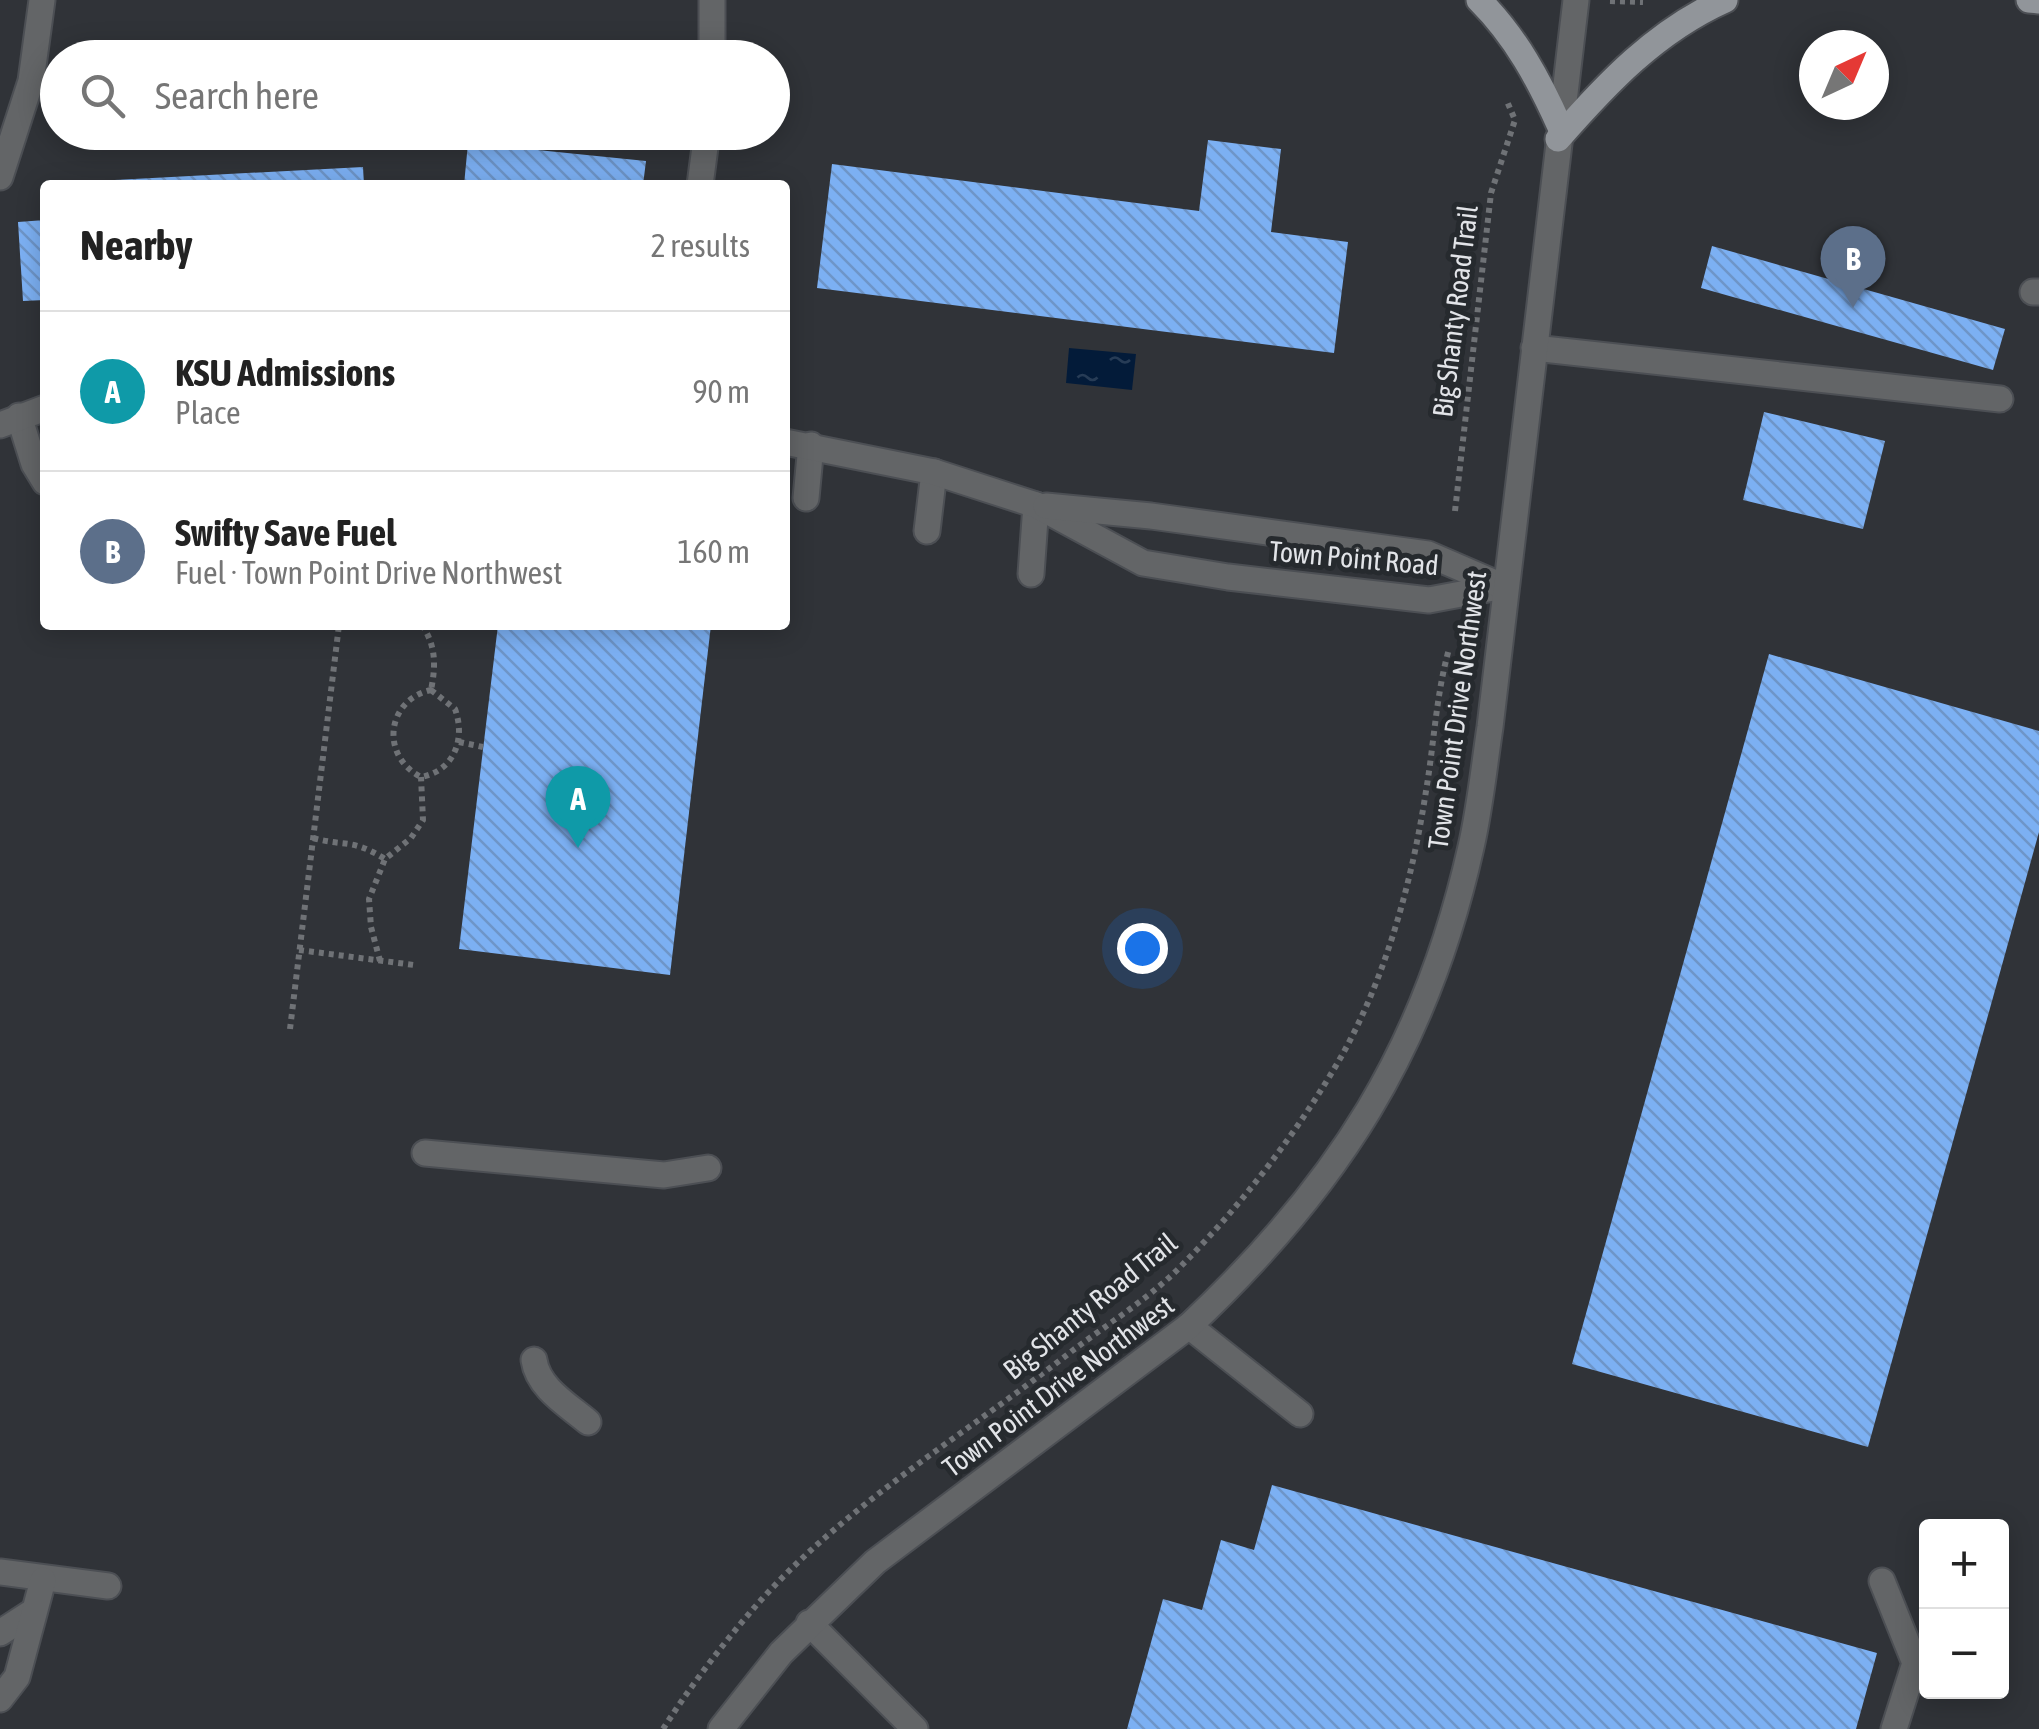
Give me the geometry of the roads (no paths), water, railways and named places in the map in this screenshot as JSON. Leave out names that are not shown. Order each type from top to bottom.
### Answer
[{"type":"main road","points":[[1479,0],[1516,43],[1538,78],[1559,133],[1644,49],[1672,28],[1725,0]]},
{"type":"main road","points":[[2028,0],[2039,1]]},
{"type":"street","points":[[0,178],[30,81],[42,0]]},
{"type":"street","points":[[712,0],[712,40]]},
{"type":"street","name":"Town Point Drive Northwest","points":[[721,1729],[809,1623],[875,1562],[1189,1326],[1238,1280],[1338,1162],[1409,1036],[1449,930],[1472,843],[1490,727],[1576,0]]},
{"type":"street","points":[[2028,0],[2039,11]]},
{"type":"street","points":[[701,180],[705,150]]},
{"type":"street","points":[[1534,348],[2000,399]]},
{"type":"street","points":[[40,410],[10,421],[40,474]]},
{"type":"street","points":[[798,444],[806,498]]},
{"type":"street","name":"Town Point Road","points":[[798,444],[934,472],[1036,505],[1143,564],[1228,578],[1429,600],[1504,586]]},
{"type":"street","points":[[927,531],[934,472]]},
{"type":"street","points":[[1031,574],[1036,505]]},
{"type":"street","name":"Town Point Road","points":[[1036,505],[1151,516],[1428,554],[1504,586]]},
{"type":"street","points":[[425,1153],[664,1175],[708,1168]]},
{"type":"street","points":[[1189,1326],[1300,1414]]},
{"type":"street","points":[[534,1360],[545,1385],[588,1422]]},
{"type":"street","points":[[0,1572],[108,1586]]},
{"type":"street","points":[[0,1700],[17,1677],[44,1580]]},
{"type":"street","points":[[1882,1581],[1915,1663],[1894,1729]]},
{"type":"street","points":[[0,1633],[34,1611]]},
{"type":"street","points":[[809,1623],[915,1729]]},
{"type":"water","points":[[1069,348],[1136,354],[1132,390],[1066,383]]},
{"type":"place","name":"Swifty Save Fuel","points":[[1853,308]]},
{"type":"place","name":"KSU Admissions","points":[[578,848]]}]
